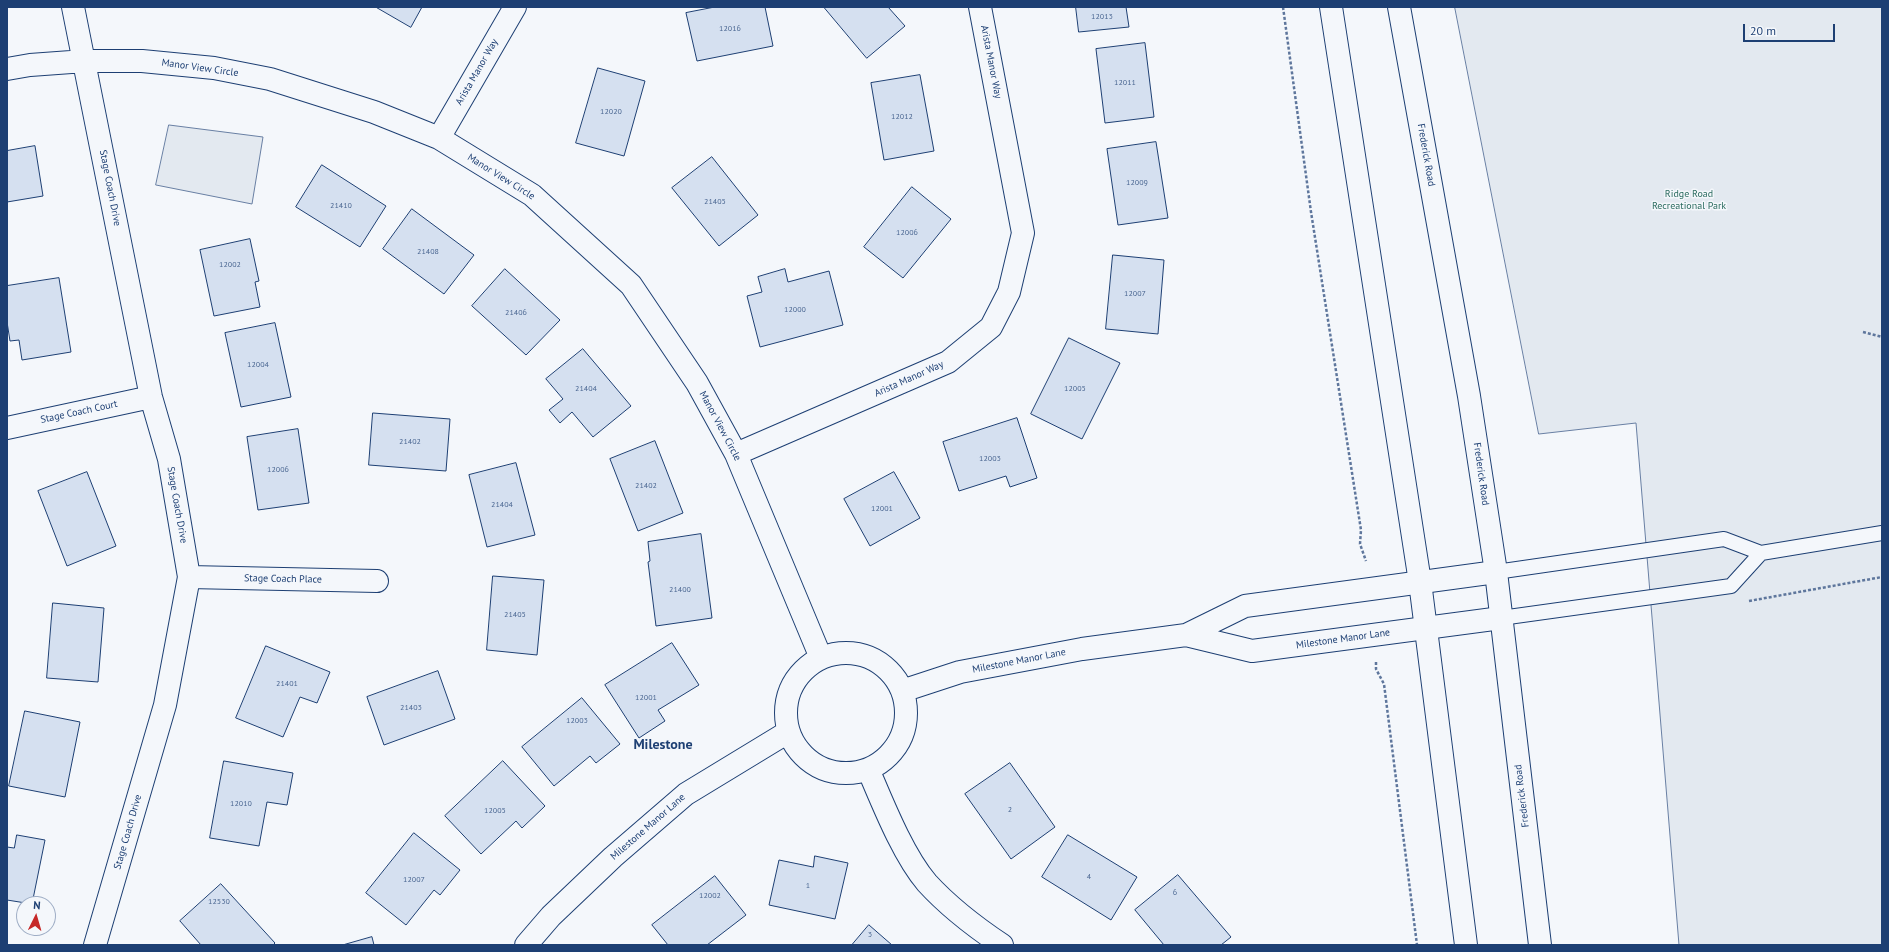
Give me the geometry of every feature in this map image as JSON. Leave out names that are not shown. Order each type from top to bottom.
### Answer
[{"type":"street","name":"Stage Coach Drive","points":[[74,7],[151,397],[169,459],[189,577],[165,705],[95,945]]},
{"type":"street","name":"Arista Manor Way","points":[[439,138],[515,7]]},
{"type":"street","name":"Arista Manor Way","points":[[736,454],[948,362],[991,327],[1009,292],[1023,233],[980,7]]},
{"type":"street","points":[[1332,7],[1427,628],[1466,945]]},
{"type":"street","name":"Frederick Road","points":[[1399,7],[1470,396],[1496,572],[1540,945]]},
{"type":"street","name":"Manor View Circle","points":[[7,69],[30,65],[85,61],[142,61],[214,68],[270,79],[374,112],[439,138],[532,195],[631,285],[697,383],[736,454],[821,658]]},
{"type":"street","name":"Stage Coach Court","points":[[7,428],[151,397]]},
{"type":"street","name":"Milestone Manor Lane","points":[[902,691],[960,672],[1082,649],[1186,635],[1245,606],[1496,572]]},
{"type":"street","name":"Stage Coach Place","points":[[189,577],[377,581]]},
{"type":"street","name":"Milestone Manor Lane","points":[[1186,635],[1252,651],[1501,618]]},
{"type":"street","points":[[840,653],[859,654],[878,662],[892,675],[902,691],[906,706],[906,722],[902,737],[893,750],[882,761],[868,769],[847,773],[836,773],[820,768],[806,759],[796,747],[788,732],[785,715],[789,692],[794,681],[806,668],[821,658],[840,653]]},
{"type":"street","name":"Milestone Manor Lane","points":[[526,945],[551,916],[613,857],[686,794],[788,732]]},
{"type":"street","points":[[868,769],[904,847],[927,882],[972,925],[1002,945]]},
{"type":"lane","points":[[1496,572],[1724,538],[1761,553],[1882,533]]},
{"type":"lane","points":[[1501,618],[1731,586],[1761,553]]},
{"type":"path","points":[[1283,7],[1311,212],[1361,530],[1360,544],[1366,560],[1371,588]]},
{"type":"path","points":[[1863,332],[1882,337]]},
{"type":"path","points":[[1377,634],[1376,669],[1384,684],[1417,945]]},
{"type":"green space","name":"Ridge Road Recreational Park","points":[[1455,7],[1882,7],[1882,945],[1679,945],[1636,423],[1539,434]]},
{"type":"green space","points":[[169,125],[263,137],[252,204],[156,185]]},
{"type":"building","points":[[376,7],[422,7],[411,27]]},
{"type":"building","points":[[715,7],[765,7],[773,46],[697,61],[686,13]]},
{"type":"building","points":[[824,7],[888,7],[905,26],[867,58]]},
{"type":"building","points":[[1076,7],[1126,7],[1129,27],[1079,32]]},
{"type":"building","points":[[1145,43],[1154,117],[1105,123],[1096,49]]},
{"type":"building","points":[[598,68],[645,81],[624,156],[576,143]]},
{"type":"building","points":[[920,75],[934,151],[884,160],[871,83]]},
{"type":"building","points":[[1156,142],[1168,218],[1118,225],[1107,149]]},
{"type":"building","points":[[35,146],[43,196],[7,202],[7,151]]},
{"type":"building","points":[[712,157],[758,215],[719,246],[672,188]]},
{"type":"building","points":[[322,165],[386,206],[360,247],[296,207]]},
{"type":"building","points":[[912,187],[951,219],[903,278],[864,247]]},
{"type":"building","points":[[412,209],[474,255],[444,294],[383,249]]},
{"type":"building","points":[[250,239],[259,281],[255,282],[260,307],[214,316],[200,250]]},
{"type":"building","points":[[1113,255],[1164,260],[1158,334],[1106,329]]},
{"type":"building","points":[[505,269],[560,320],[526,355],[472,306]]},
{"type":"building","points":[[785,269],[788,282],[829,271],[843,325],[760,347],[747,296],[762,292],[758,277]]},
{"type":"building","points":[[59,278],[71,352],[22,360],[19,340],[10,341],[7,322],[7,286]]},
{"type":"building","points":[[275,323],[291,397],[241,407],[225,333]]},
{"type":"building","points":[[1069,338],[1120,363],[1082,439],[1031,414]]},
{"type":"building","points":[[583,349],[631,406],[593,437],[572,412],[560,423],[549,410],[563,399],[546,379]]},
{"type":"building","points":[[373,413],[450,419],[446,471],[369,465]]},
{"type":"building","points":[[1017,418],[1037,478],[1010,487],[1006,476],[959,491],[943,442]]},
{"type":"building","points":[[298,429],[309,503],[258,510],[247,437]]},
{"type":"building","points":[[655,441],[683,513],[638,531],[610,459]]},
{"type":"building","points":[[516,463],[535,535],[487,547],[469,475]]},
{"type":"building","points":[[87,472],[116,546],[67,566],[38,491]]},
{"type":"building","points":[[894,472],[920,518],[870,546],[844,499]]},
{"type":"building","points":[[701,534],[712,618],[656,626],[648,562],[650,561],[648,542]]},
{"type":"building","points":[[493,576],[544,580],[537,655],[487,650]]},
{"type":"building","points":[[53,603],[104,608],[98,682],[47,678]]},
{"type":"building","points":[[672,643],[699,685],[658,710],[665,721],[639,738],[605,685]]},
{"type":"building","points":[[266,646],[330,672],[317,703],[300,697],[283,737],[236,718]]},
{"type":"building","points":[[438,671],[455,719],[384,745],[367,697]]},
{"type":"building","points":[[582,698],[620,744],[596,763],[590,756],[554,786],[522,747]]},
{"type":"building","points":[[25,711],[80,722],[65,797],[9,786]]},
{"type":"building","points":[[224,761],[293,773],[287,805],[267,802],[259,846],[210,838]]},
{"type":"building","points":[[503,761],[545,806],[522,828],[516,821],[481,854],[445,816]]},
{"type":"building","points":[[1010,763],[1055,827],[1011,859],[965,794]]},
{"type":"building","points":[[414,833],[460,870],[440,895],[434,890],[406,925],[366,893]]},
{"type":"building","points":[[17,835],[45,840],[34,896],[16,896],[16,901],[7,900],[7,847],[14,848]]},
{"type":"building","points":[[1068,835],[1137,877],[1111,920],[1042,877]]},
{"type":"building","points":[[815,856],[848,863],[835,919],[769,905],[779,860],[813,867]]},
{"type":"building","points":[[1178,875],[1231,937],[1221,945],[1164,945],[1135,910]]},
{"type":"building","points":[[715,876],[746,915],[707,945],[668,945],[652,925]]},
{"type":"building","points":[[221,884],[275,943],[273,945],[201,945],[180,921]]},
{"type":"building","points":[[869,925],[892,945],[852,945]]},
{"type":"building","points":[[372,937],[374,945],[343,945]]},
{"type":"district","name":"Milestone","points":[[663,745]]}]
